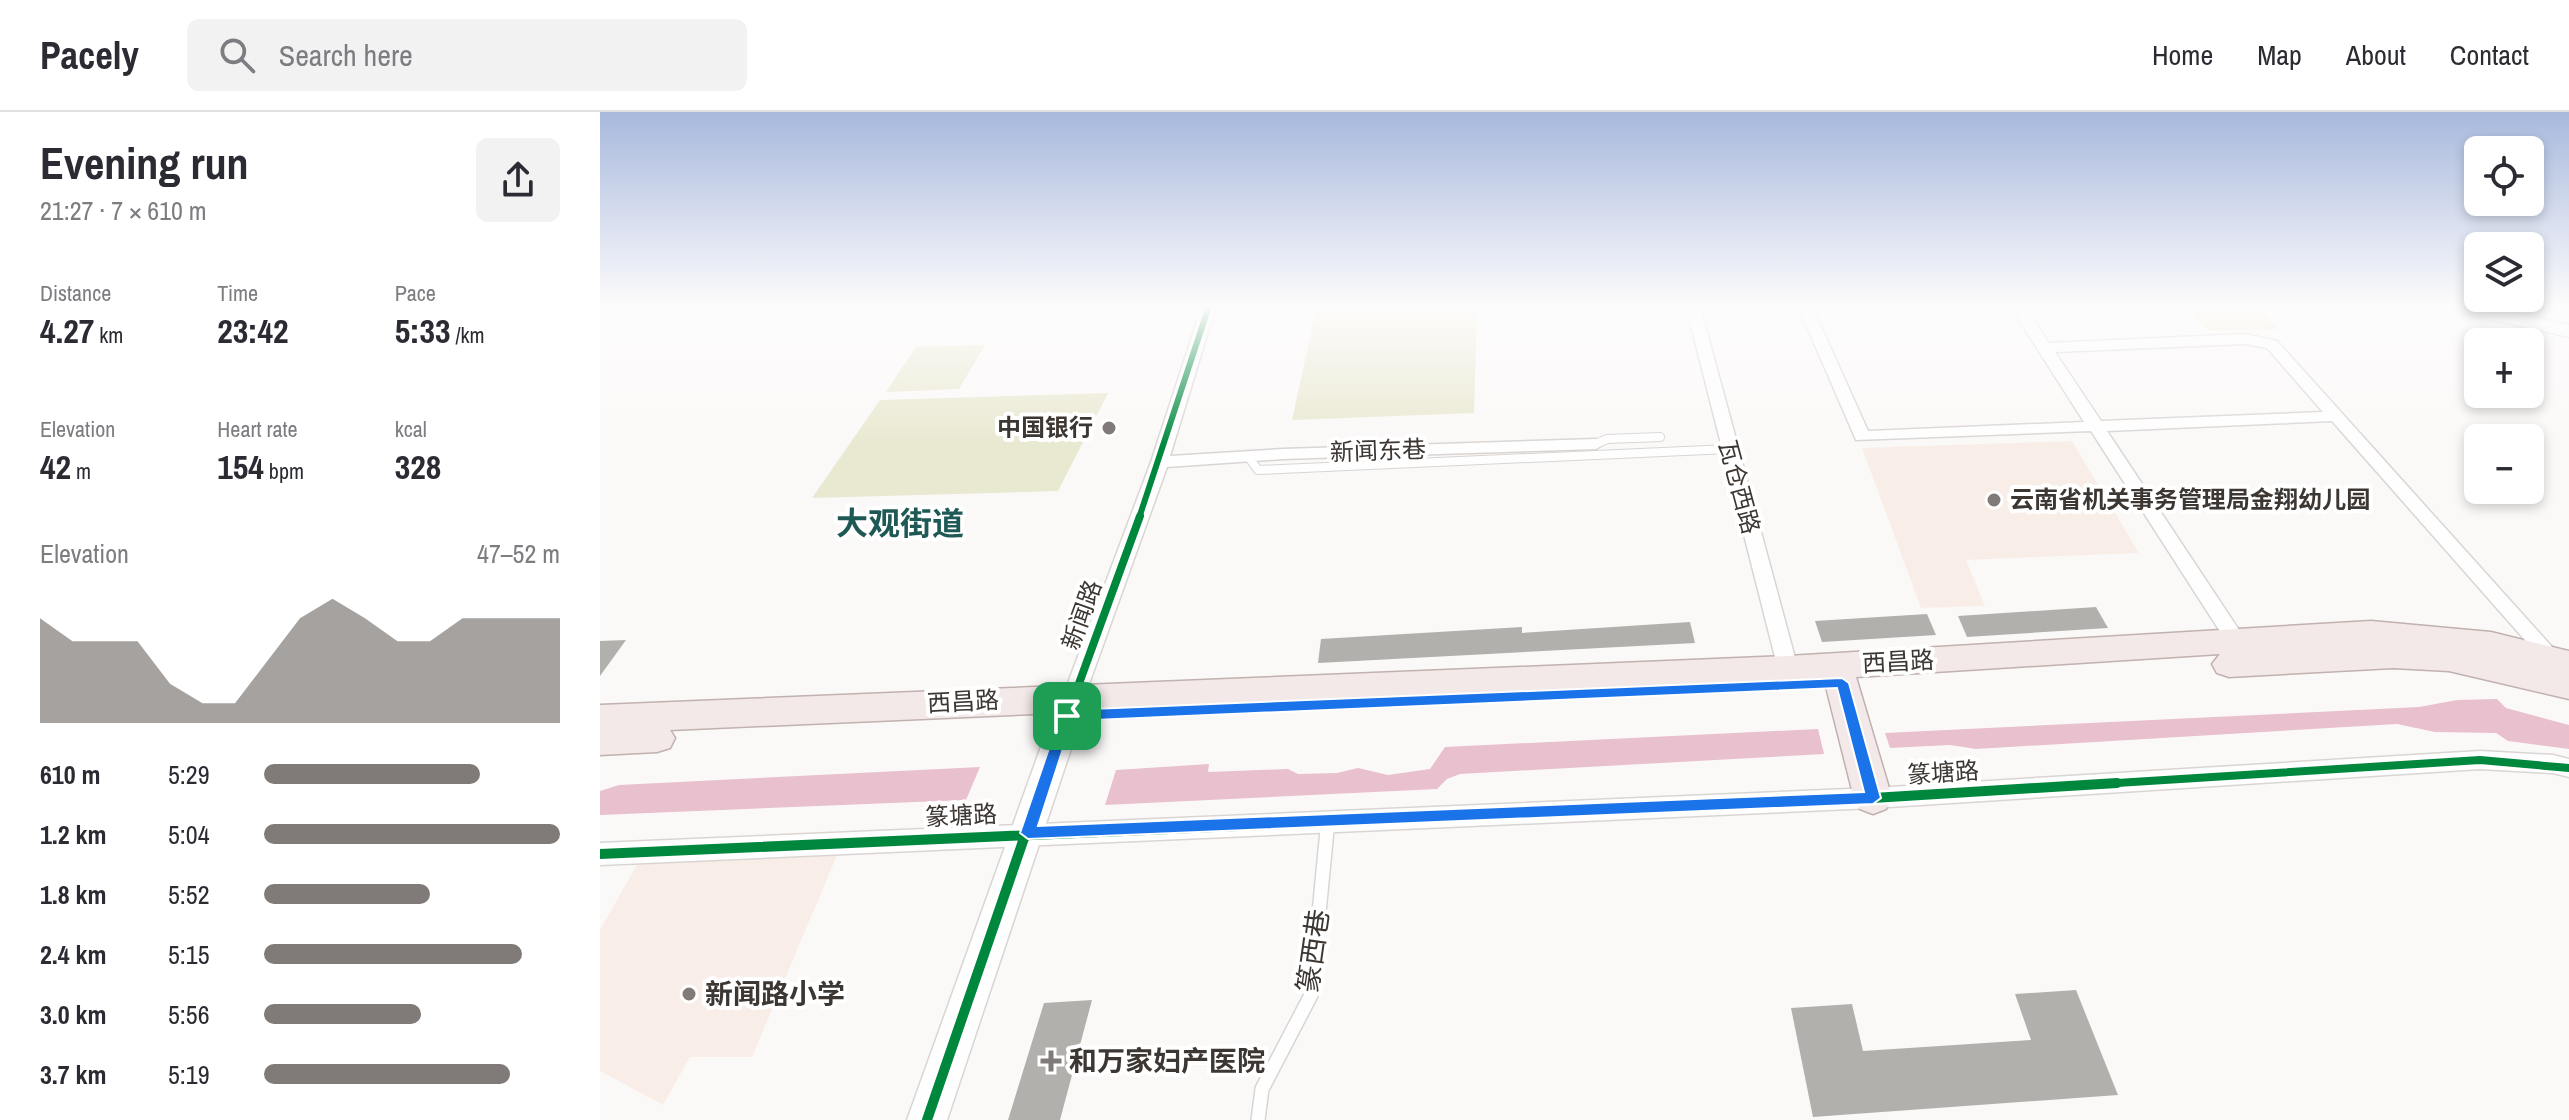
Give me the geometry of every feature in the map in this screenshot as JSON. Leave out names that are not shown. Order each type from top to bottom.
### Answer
[{"type":"main road","name":"西昌路","points":[[600,741],[1070,706],[1788,669],[2371,633],[2431,636],[2491,644],[2563,669]]},
{"type":"main road","name":"西昌路","points":[[600,719],[1842,683],[2393,656],[2563,669]]},
{"type":"main road","points":[[1842,683],[1873,798]]},
{"type":"street","name":"新闻路","points":[[927,1120],[1070,706],[1160,462],[1194,353]]},
{"type":"street","name":"瓦仓西路","points":[[1705,353],[1788,669]]},
{"type":"street","points":[[1826,353],[1862,436],[2095,429],[2337,416]]},
{"type":"street","points":[[2049,353],[2095,429],[2237,642]]},
{"type":"street","points":[[2280,353],[2563,669]]},
{"type":"street","name":"新闻东巷","points":[[1160,462],[1250,459],[1283,454],[1596,444]]},
{"type":"street","name":"篆塘路","points":[[600,854],[1873,798],[2480,760],[2553,764],[2569,768]]},
{"type":"lane","points":[[1596,444],[1607,439],[1660,437]]},
{"type":"lane","points":[[1250,459],[1258,470],[1729,449]]},
{"type":"lane","name":"篆西巷","points":[[1258,1120],[1262,1089],[1311,995],[1328,820]]},
{"type":"shaded area","name":"云南省机关事务管理局金翔幼儿园","points":[[2072,441],[2139,553],[1966,560],[1985,606],[1921,608],[1862,448]]},
{"type":"shaded area","points":[[2497,699],[2506,708],[2569,725],[2569,749],[2508,741],[2496,733],[2435,732],[2397,724],[1976,749],[1950,745],[1890,748],[1885,733],[2419,707],[2457,700]]},
{"type":"shaded area","points":[[1818,729],[1824,754],[1460,774],[1447,779],[1437,789],[1105,805],[1116,770],[1209,764],[1208,772],[1288,769],[1298,774],[1337,773],[1358,768],[1388,775],[1430,769],[1445,747]]},
{"type":"shaded area","points":[[980,767],[966,800],[600,815],[600,791],[619,785]]},
{"type":"shaded area","name":"新闻路小学","points":[[838,853],[752,1057],[690,1057],[663,1105],[600,1071],[600,930],[639,861]]},
{"type":"green space","points":[[912,353],[980,353],[959,389],[886,392]]},
{"type":"green space","points":[[1307,353],[1476,353],[1474,413],[1292,420]]},
{"type":"green space","points":[[1108,393],[1058,491],[812,498],[880,400]]},
{"type":"building","points":[[2096,607],[2108,628],[1967,637],[1958,616]]},
{"type":"building","points":[[1927,614],[1936,635],[1822,642],[1815,621]]},
{"type":"building","points":[[1690,622],[1695,643],[1318,663],[1321,639],[1522,627],[1522,633]]},
{"type":"building","points":[[626,640],[600,676],[600,641]]},
{"type":"building","points":[[2076,990],[2118,1095],[1813,1117],[1791,1008],[1852,1004],[1863,1051],[2031,1040],[2015,994]]},
{"type":"building","name":"和万家妇产医院","points":[[1092,1000],[1060,1120],[1008,1120],[1044,1003]]},
{"type":"cycle path","points":[[927,1120],[1073,696],[1160,462],[1194,353]]},
{"type":"cycle path","points":[[600,854],[1873,798],[2480,760],[2553,764],[2569,768]]},
{"type":"place","name":"中国银行","points":[[1109,428]]},
{"type":"place","name":"云南省机关事务管理局金翔幼儿园","points":[[1994,500]]},
{"type":"place","name":"新闻路小学","points":[[689,994]]},
{"type":"place","name":"和万家妇产医院","points":[[1051,1061]]},
{"type":"district","name":"大观街道","points":[[900,524]]},
{"type":"route","points":[[1842,683],[1873,798],[1028,833],[1067,716],[1842,683]]}]
